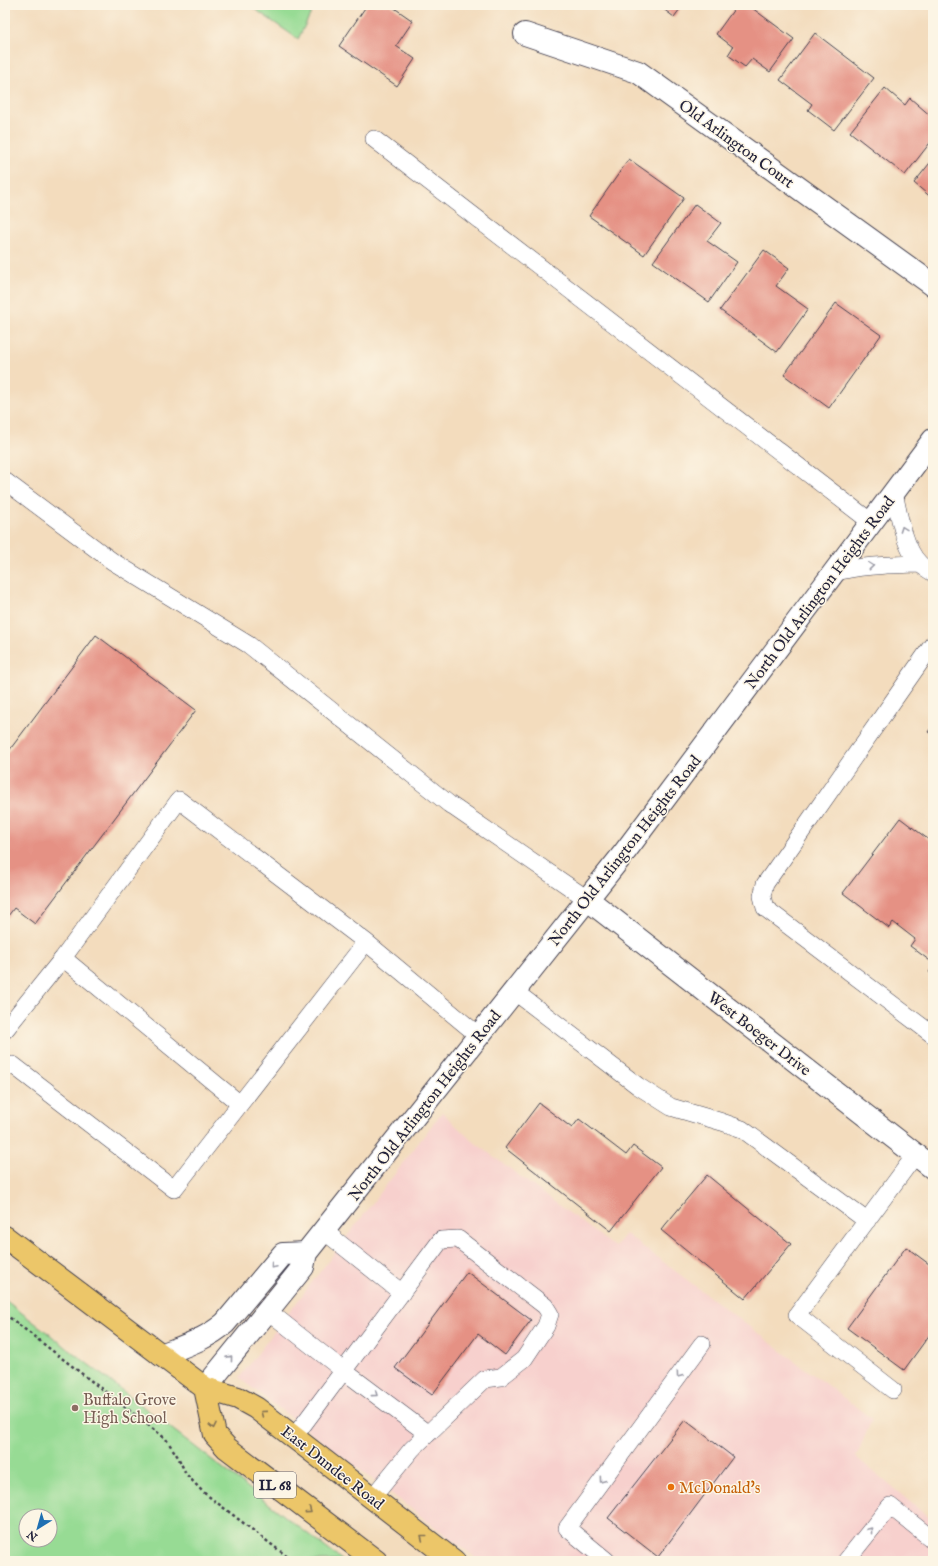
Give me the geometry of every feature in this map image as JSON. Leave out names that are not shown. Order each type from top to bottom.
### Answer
[{"type":"main road","name":"East Dundee Road","points":[[5,1237],[205,1388],[238,1398],[256,1408],[454,1561]]},
{"type":"main road","name":"IL 68","points":[[205,1388],[215,1435],[227,1448],[376,1561]]},
{"type":"street","name":"Old Arlington Court","points":[[525,34],[638,72],[933,285]]},
{"type":"street","name":"North Old Arlington Heights Road","points":[[205,1388],[303,1267],[306,1253],[588,899],[933,440]]},
{"type":"street","name":"West Boeger Drive","points":[[588,899],[933,1168]]},
{"type":"street","points":[[161,1355],[190,1344],[216,1331],[225,1323],[283,1254],[306,1253]]},
{"type":"lane","points":[[374,139],[871,522]]},
{"type":"lane","points":[[5,481],[112,562],[249,645],[449,804],[588,899]]},
{"type":"lane","points":[[894,492],[900,525],[909,547],[919,564],[933,573]]},
{"type":"lane","points":[[833,573],[853,568],[890,564],[919,564]]},
{"type":"lane","points":[[933,644],[764,884],[762,896],[765,908],[933,1035]]},
{"type":"lane","points":[[5,1030],[63,958],[180,800],[366,942],[479,1036]]},
{"type":"lane","points":[[5,1066],[12,1065],[174,1189],[366,942]]},
{"type":"lane","points":[[63,958],[240,1104]]},
{"type":"lane","points":[[514,991],[638,1086],[670,1107],[742,1129],[866,1220]]},
{"type":"lane","points":[[893,1390],[797,1315],[916,1154]]},
{"type":"lane","points":[[324,1231],[402,1293]]},
{"type":"lane","points":[[294,1437],[441,1240],[458,1239],[545,1306],[550,1314],[546,1326],[524,1359],[501,1377],[485,1379],[412,1449],[372,1498]]},
{"type":"lane","points":[[268,1311],[344,1371],[428,1434]]},
{"type":"lane","points":[[607,1561],[567,1528],[702,1344]]},
{"type":"lane","points":[[846,1561],[890,1506],[933,1540]]},
{"type":"path","points":[[5,1314],[166,1439],[178,1457],[186,1474],[203,1492],[293,1561]]},
{"type":"shaded area","points":[[442,1112],[470,1139],[615,1247],[626,1234],[872,1419],[856,1457],[933,1521],[933,1561],[480,1561],[239,1378]]},
{"type":"green space","points":[[249,5],[315,5],[298,39]]},
{"type":"green space","name":"Buffalo Grove High School","points":[[5,1300],[343,1561],[5,1561]]},
{"type":"building","points":[[367,5],[390,5],[413,21],[396,46],[415,59],[397,86],[339,46]]},
{"type":"building","points":[[658,5],[683,5],[674,17]]},
{"type":"building","points":[[737,5],[748,5],[794,39],[770,72],[752,59],[745,67],[728,55],[733,47],[716,34]]},
{"type":"building","points":[[815,33],[874,78],[834,130],[808,110],[812,104],[780,80]]},
{"type":"building","points":[[885,88],[905,105],[910,98],[932,117],[929,121],[933,125],[933,139],[905,175],[850,132]]},
{"type":"building","points":[[629,159],[684,198],[644,255],[589,216]]},
{"type":"building","points":[[933,159],[933,199],[914,183]]},
{"type":"building","points":[[695,204],[721,223],[707,241],[737,262],[709,302],[653,262]]},
{"type":"building","points":[[764,250],[789,268],[776,286],[808,309],[777,352],[720,310]]},
{"type":"building","points":[[836,303],[881,335],[829,408],[784,375]]},
{"type":"building","points":[[96,635],[196,710],[35,924],[14,908],[5,920],[5,756]]},
{"type":"building","points":[[933,725],[933,735],[928,732]]},
{"type":"building","points":[[900,818],[933,843],[933,963],[910,946],[915,939],[893,922],[889,928],[843,893]]},
{"type":"building","points":[[933,967],[933,976],[929,972]]},
{"type":"building","points":[[539,1103],[572,1128],[579,1119],[626,1155],[633,1146],[661,1167],[611,1231],[505,1148]]},
{"type":"building","points":[[707,1175],[791,1244],[745,1299],[661,1230]]},
{"type":"building","points":[[906,1247],[933,1267],[933,1330],[904,1370],[847,1328]]},
{"type":"building","points":[[467,1272],[531,1320],[505,1355],[478,1334],[432,1395],[395,1368]]},
{"type":"building","name":"McDonald's","points":[[685,1420],[733,1457],[658,1557],[608,1518]]},
{"type":"place","name":"Buffalo Grove High School","points":[[75,1408]]},
{"type":"place","name":"McDonald's","points":[[671,1487]]}]
